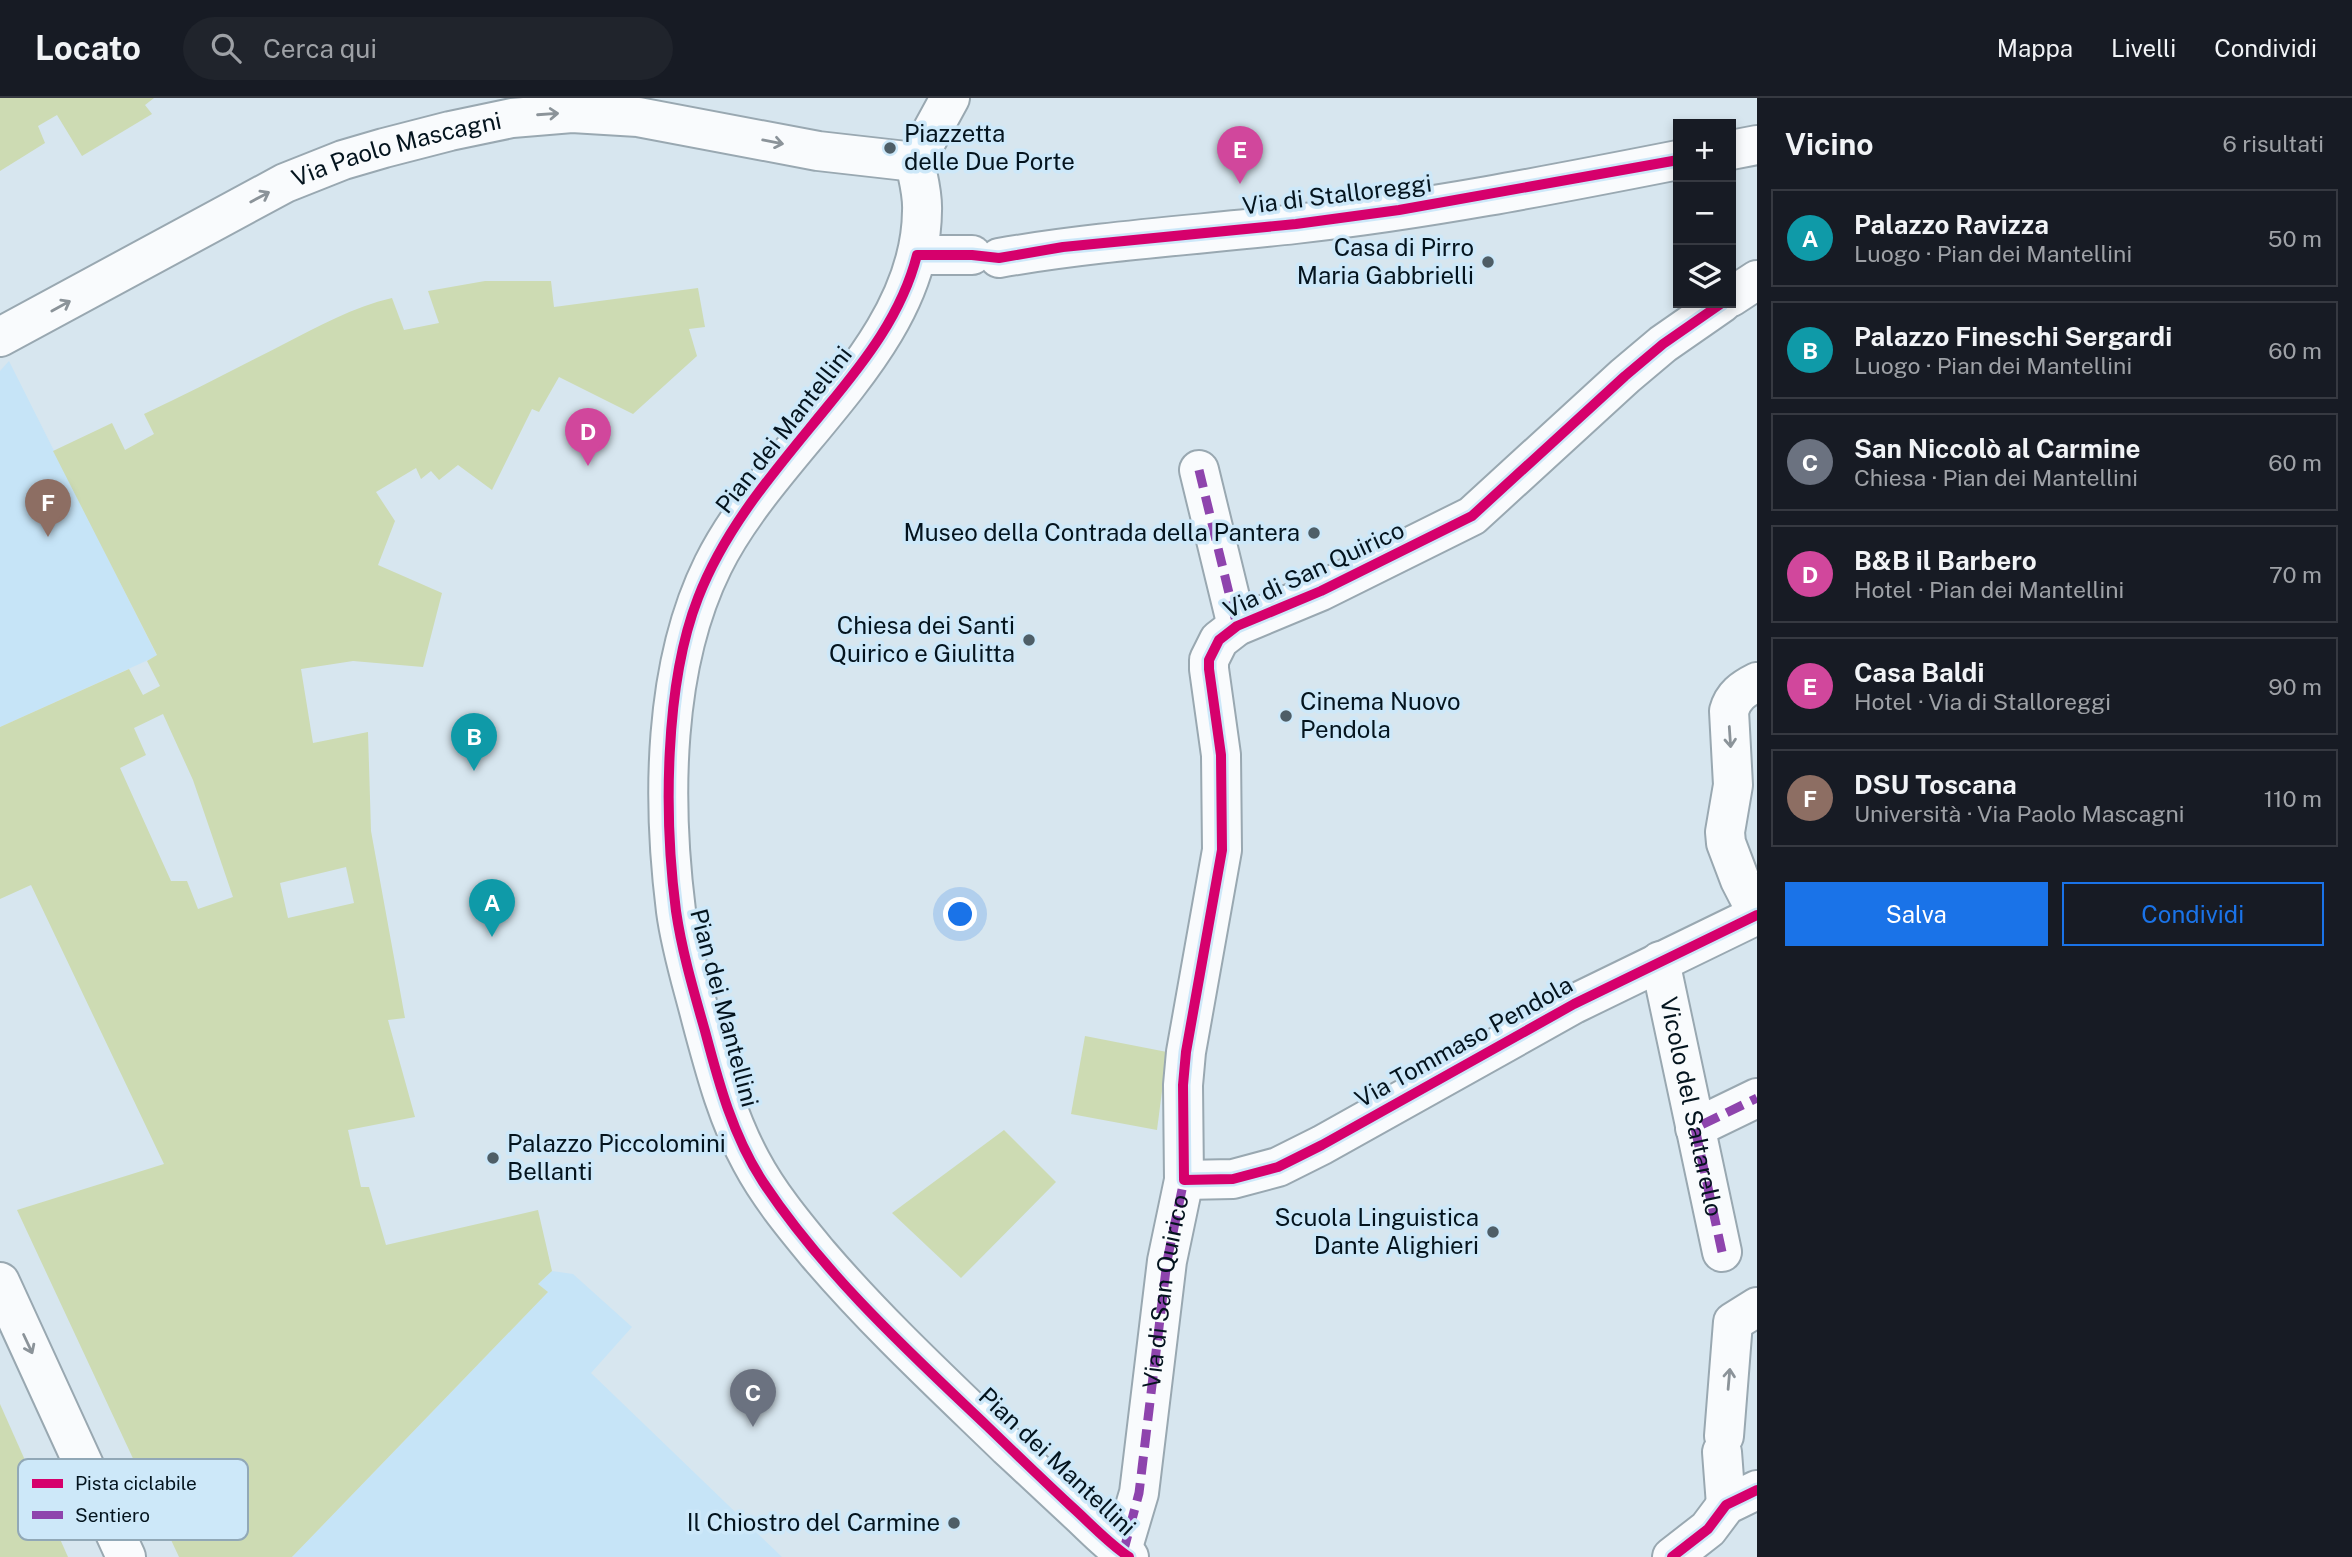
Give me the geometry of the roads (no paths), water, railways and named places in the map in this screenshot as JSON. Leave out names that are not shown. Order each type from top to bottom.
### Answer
[{"type":"street","points":[[915,162],[950,98]]},
{"type":"street","name":"Via Paolo Mascagni","points":[[0,337],[285,183],[343,160],[384,148],[512,118],[572,113],[638,117],[818,151],[915,162]]},
{"type":"street","points":[[1736,149],[1757,145]]},
{"type":"street","name":"Via di Stalloreggi","points":[[917,255],[985,257],[1296,224],[1399,210],[1673,161]]},
{"type":"street","name":"Pian dei Mantellini","points":[[915,162],[923,206],[917,255],[906,289],[870,354],[742,514],[697,598],[684,642],[676,689],[671,751],[669,807],[676,913],[724,1100],[753,1165],[782,1209],[830,1267],[909,1352],[1124,1556]]},
{"type":"street","points":[[1736,294],[1757,280]]},
{"type":"street","name":"Via di San Quirico","points":[[1124,1556],[1139,1493],[1167,1261],[1184,1180],[1183,1085],[1186,1052],[1222,850],[1221,755],[1209,660],[1219,640],[1237,626],[1332,585],[1472,516],[1625,376],[1663,344],[1715,308]]},
{"type":"street","name":"Via di San Quirico","points":[[1199,470],[1237,626]]},
{"type":"street","points":[[1757,682],[1738,693],[1731,702],[1729,711],[1734,785],[1725,832],[1726,843],[1740,880],[1757,914]]},
{"type":"street","name":"Via Tommaso Pendola","points":[[1184,1180],[1233,1179],[1278,1167],[1574,1004],[1757,914]]},
{"type":"street","name":"Vicolo del Saltarello","points":[[1660,961],[1722,1252]]},
{"type":"street","points":[[1695,1128],[1757,1098]]},
{"type":"street","points":[[0,1282],[81,1459]]},
{"type":"street","points":[[1672,1557],[1708,1529],[1742,1497],[1723,1444],[1734,1322],[1757,1307]]},
{"type":"street","points":[[118,1540],[126,1557]]},
{"type":"place","name":"Piazzetta delle Due Porte","points":[[890,148]]},
{"type":"place","name":"Casa Baldi","points":[[1240,184]]},
{"type":"place","name":"Casa di Pirro Maria Gabbrielli","points":[[1488,262]]},
{"type":"place","name":"B&B il Barbero","points":[[588,466]]},
{"type":"place","name":"Museo della Contrada della Pantera","points":[[1314,533]]},
{"type":"place","name":"DSU Toscana","points":[[48,537]]},
{"type":"place","name":"Chiesa dei Santi Quirico e Giulitta","points":[[1029,640]]},
{"type":"place","name":"Cinema Nuovo Pendola","points":[[1286,716]]},
{"type":"place","name":"Palazzo Fineschi Sergardi","points":[[474,771]]},
{"type":"place","name":"Palazzo Ravizza","points":[[492,937]]},
{"type":"place","name":"Palazzo Piccolomini Bellanti","points":[[493,1158]]},
{"type":"place","name":"Scuola Linguistica Dante Alighieri","points":[[1493,1232]]},
{"type":"place","name":"San Niccolò al Carmine","points":[[753,1427]]},
{"type":"place","name":"Il Chiostro del Carmine","points":[[954,1523]]}]
